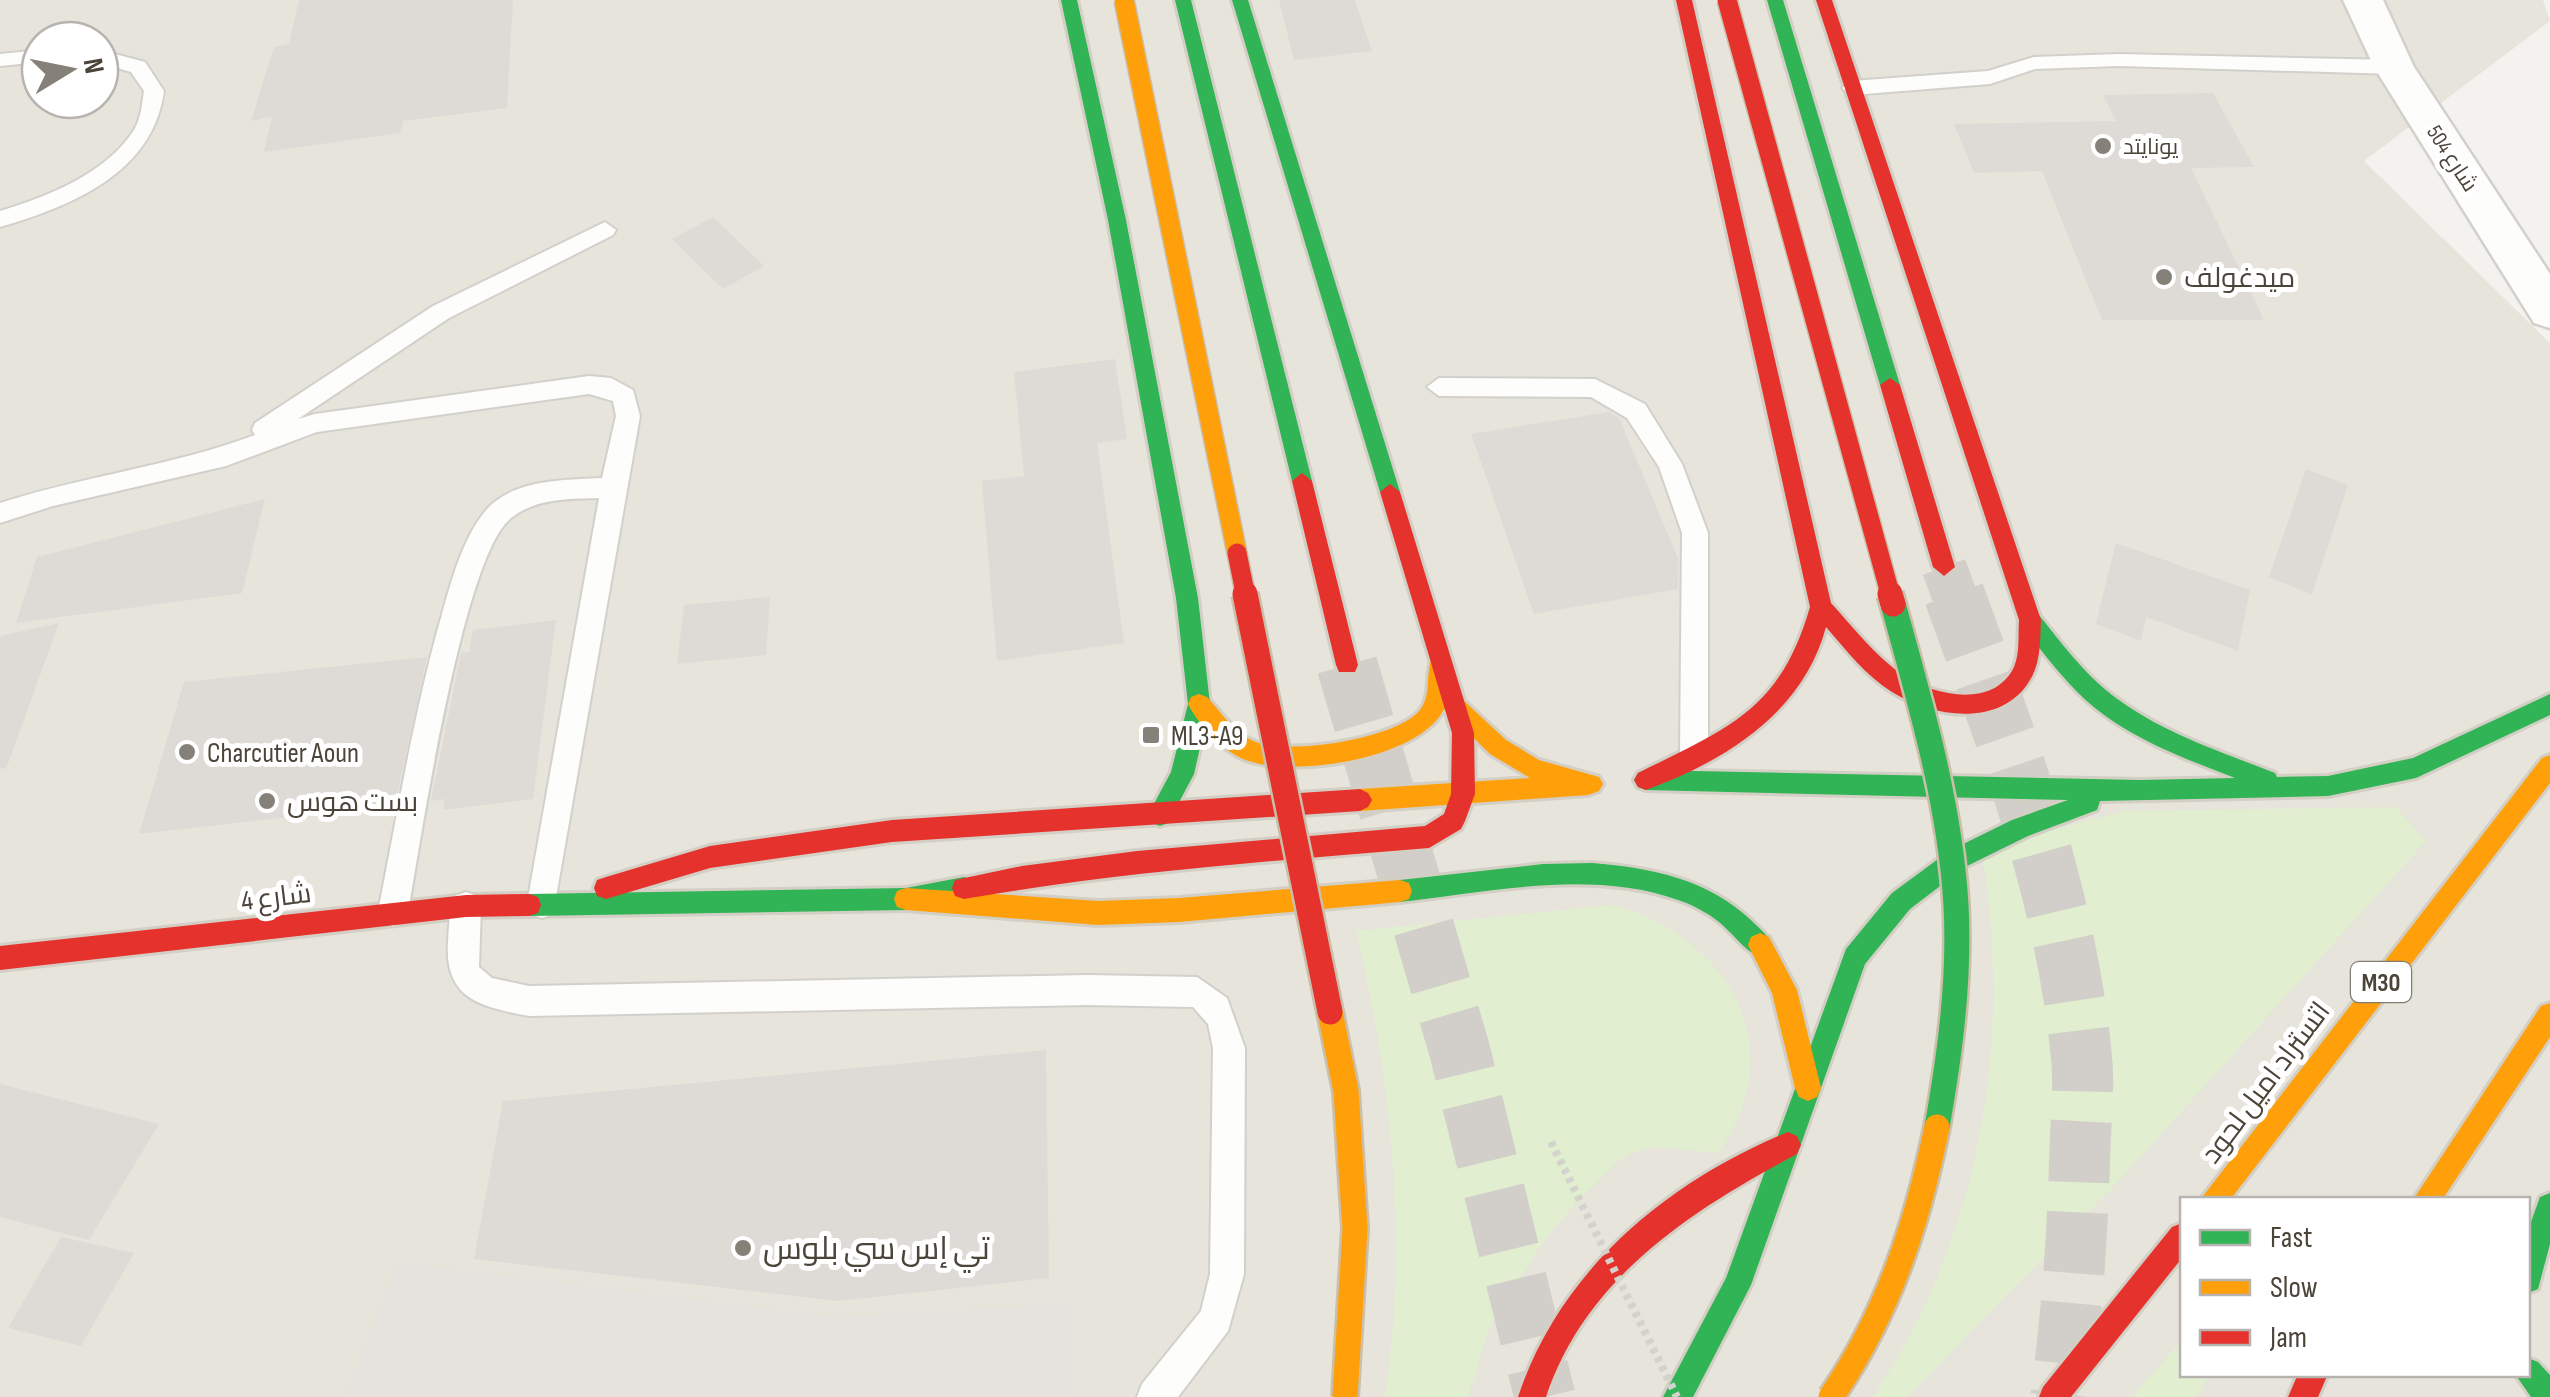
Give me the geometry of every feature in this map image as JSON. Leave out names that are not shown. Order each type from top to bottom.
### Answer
[{"type":"main road","points":[[1069,0],[1149,387],[1187,598],[1199,704],[1182,774],[1160,815]]},
{"type":"main road","points":[[1124,0],[1346,1091],[1354,1230],[1345,1397]]},
{"type":"main road","points":[[1183,0],[1347,665]]},
{"type":"main road","points":[[906,900],[1028,875],[1430,836],[1453,821],[1462,794],[1465,746],[1240,0]]},
{"type":"main road","points":[[551,904],[652,871],[769,846],[892,831],[1617,782],[1694,755],[1748,728],[1780,703],[1805,669],[1818,636],[1821,608],[1684,0]]},
{"type":"main road","points":[[1727,0],[1924,720],[1952,877],[1956,946],[1944,1086],[1927,1183],[1902,1266],[1881,1314],[1853,1368],[1831,1397]]},
{"type":"main road","points":[[1774,0],[1944,567]]},
{"type":"main road","points":[[1824,0],[2030,620],[2070,669],[2115,710],[2182,746],[2283,787]]},
{"type":"main road","points":[[1821,608],[1901,687],[1945,704],[1988,701],[2018,680],[2026,665],[2030,620]]},
{"type":"main road","points":[[1199,704],[1250,751],[1282,754],[1356,746],[1404,734],[1425,720],[1439,694],[1440,665]]},
{"type":"main road","points":[[1454,706],[1495,750],[1556,781],[2140,791],[2328,786],[2416,768],[2550,704]]},
{"type":"main road","name":"اتستراد اميل لحود","points":[[2215,1197],[2550,766]]},
{"type":"main road","points":[[1677,1397],[1737,1286],[1855,957],[1882,918],[1904,895],[1955,858],[2017,827],[2140,791]]},
{"type":"main road","points":[[906,900],[1098,913],[1179,910],[1575,875],[1621,874],[1666,881],[1698,891],[1720,905],[1748,927],[1770,958],[1797,1022],[1808,1088]]},
{"type":"main road","name":"شارع 4","points":[[0,958],[466,906],[906,900]]},
{"type":"main road","points":[[2428,1197],[2550,1015]]},
{"type":"main road","points":[[1532,1397],[1536,1380],[1564,1327],[1612,1261],[1646,1228],[1674,1209],[1788,1145]]},
{"type":"main road","points":[[2530,1266],[2550,1207]]},
{"type":"main road","points":[[2054,1397],[2180,1240]]},
{"type":"main road","points":[[2530,1377],[2550,1396]]},
{"type":"street","name":"شارع 504","points":[[2363,0],[2394,67],[2550,311]]},
{"type":"lane","points":[[1852,88],[1990,77],[2034,62],[2119,60],[2394,67]]},
{"type":"lane","points":[[0,220],[39,208],[103,173],[146,129],[154,91],[138,67],[120,62]]},
{"type":"lane","points":[[226,456],[441,312],[605,230]]},
{"type":"lane","points":[[0,513],[53,496],[226,456],[314,424],[602,385],[624,396],[628,416],[613,488],[551,904]]},
{"type":"lane","points":[[1439,388],[1596,388],[1636,411],[1670,464],[1695,533],[1694,755]]},
{"type":"lane","points":[[393,912],[452,626],[482,534],[508,506],[538,493],[613,488]]},
{"type":"lane","points":[[466,906],[461,958],[471,982],[482,992],[529,1001],[1087,990],[1197,992],[1211,1000],[1223,1016],[1229,1048],[1227,1274],[1216,1319],[1190,1358],[1155,1397]]},
{"type":"path","points":[[1551,1142],[1677,1397]]},
{"type":"shaded area","points":[[0,0],[2543,0],[2550,21],[2364,161],[2550,343],[2550,1397],[0,1397]]},
{"type":"shaded area","points":[[398,1263],[840,1318],[1067,1304],[1071,1397],[345,1397]]},
{"type":"green space","points":[[2396,807],[2426,841],[2115,1185],[1907,1397],[1873,1397],[1910,1335],[1940,1270],[1963,1203],[1980,1133],[1990,1063],[1993,991],[1981,848],[2125,811]]},
{"type":"green space","points":[[1612,905],[1653,920],[1688,942],[1717,969],[1737,1001],[1748,1036],[1750,1074],[1740,1113],[1718,1153],[1654,1147],[1629,1154],[1566,1214],[1542,1244],[1489,1328],[1468,1397],[1385,1397],[1395,1281],[1393,1163],[1379,1045],[1356,931]]},
{"type":"green space","points":[[2180,1342],[2180,1377],[2208,1377],[2197,1397],[2132,1397]]},
{"type":"building","points":[[299,0],[513,0],[507,108],[403,121],[400,133],[264,152],[272,117],[251,121],[274,47],[289,44]]},
{"type":"building","points":[[1279,0],[1355,0],[1372,51],[1294,60]]},
{"type":"building","points":[[2213,93],[2254,167],[2191,168],[2264,320],[2102,320],[2042,171],[1974,173],[1954,124],[2116,121],[2103,95]]},
{"type":"building","points":[[713,217],[764,266],[723,289],[672,239]]},
{"type":"building","points":[[1115,359],[1127,439],[1097,443],[1124,643],[997,661],[982,481],[1024,476],[1014,372]]},
{"type":"building","points":[[1610,412],[1619,418],[1678,558],[1678,589],[1534,614],[1471,434]]},
{"type":"building","points":[[2306,469],[2348,485],[2312,595],[2269,577]]},
{"type":"building","points":[[265,499],[242,593],[16,623],[37,557]]},
{"type":"building","points":[[2116,543],[2250,590],[2238,651],[2146,617],[2141,641],[2096,624]]},
{"type":"building","points":[[770,597],[766,655],[677,664],[684,605]]},
{"type":"building","points":[[556,620],[533,799],[443,810],[445,799],[431,801],[461,653],[469,652],[473,630]]},
{"type":"building","points":[[59,623],[6,769],[0,768],[0,636]]},
{"type":"building","points":[[427,657],[395,805],[139,834],[184,682]]},
{"type":"building","points":[[1046,1050],[1049,1278],[838,1301],[474,1259],[503,1101]]},
{"type":"building","points":[[0,1084],[159,1124],[89,1240],[0,1217]]},
{"type":"building","points":[[61,1237],[134,1253],[81,1346],[8,1328]]},
{"type":"tunnel","points":[[1944,567],[1955,597]]},
{"type":"tunnel","points":[[1954,594],[2033,825],[2050,883],[2075,1003],[2083,1094],[2074,1272],[2061,1397]]},
{"type":"tunnel","points":[[1347,665],[1460,1052],[1545,1397]]},
{"type":"traffic: fast","points":[[1069,0],[1117,220],[1187,598],[1199,704],[1182,774],[1160,815]]},
{"type":"traffic: fast","points":[[1183,0],[1302,481]]},
{"type":"traffic: fast","points":[[1240,0],[1390,492]]},
{"type":"traffic: fast","points":[[1775,0],[1890,385]]},
{"type":"traffic: fast","points":[[1893,604],[1935,772],[1956,904],[1954,1001],[1937,1127]]},
{"type":"traffic: fast","points":[[2030,620],[2083,683],[2122,715],[2182,747],[2267,780]]},
{"type":"traffic: fast","points":[[1646,780],[2140,791],[2328,786],[2416,768],[2550,704]]},
{"type":"traffic: fast","points":[[1677,1397],[1737,1285],[1855,957],[1901,901],[1957,859],[2020,828],[2089,803]]},
{"type":"traffic: fast","points":[[1400,891],[1543,875],[1640,878],[1685,890],[1725,912],[1760,945]]},
{"type":"traffic: fast","points":[[529,905],[906,899],[964,888]]},
{"type":"traffic: fast","points":[[2530,1267],[2550,1207]]},
{"type":"traffic: fast","points":[[2530,1374],[2550,1397]]},
{"type":"traffic: slow","points":[[1124,0],[1237,553]]},
{"type":"traffic: slow","points":[[1199,704],[1229,737],[1250,751],[1288,756],[1340,751],[1390,739],[1423,722],[1438,696],[1440,665]]},
{"type":"traffic: slow","points":[[1454,706],[1514,758],[1548,774],[1588,785]]},
{"type":"traffic: slow","points":[[2215,1197],[2550,765]]},
{"type":"traffic: slow","points":[[1360,800],[1591,784]]},
{"type":"traffic: slow","points":[[906,899],[1098,913],[1400,891]]},
{"type":"traffic: slow","points":[[1760,945],[1784,990],[1808,1088]]},
{"type":"traffic: slow","points":[[1330,1012],[1346,1091],[1355,1229],[1345,1397]]},
{"type":"traffic: slow","points":[[2428,1197],[2550,1015]]},
{"type":"traffic: slow","points":[[1831,1397],[1852,1367],[1886,1302],[1911,1234],[1937,1127]]},
{"type":"traffic: jam","points":[[1646,780],[1735,734],[1759,717],[1797,673],[1821,607],[1684,0]]},
{"type":"traffic: jam","points":[[1727,0],[1893,604]]},
{"type":"traffic: jam","points":[[1821,607],[1887,676],[1912,692],[1946,703],[1982,703],[2012,688],[2022,673],[2029,647],[2030,620],[1824,0]]},
{"type":"traffic: jam","points":[[1890,385],[1944,567]]},
{"type":"traffic: jam","points":[[1302,481],[1347,665]]},
{"type":"traffic: jam","points":[[1390,492],[1463,733],[1463,794]]},
{"type":"traffic: jam","points":[[1237,553],[1330,1012]]},
{"type":"traffic: jam","points":[[964,888],[1137,862],[1429,837],[1453,821],[1463,794]]},
{"type":"traffic: jam","points":[[606,888],[710,857],[892,831],[1360,800]]},
{"type":"traffic: jam","points":[[0,958],[466,906],[529,905]]},
{"type":"traffic: jam","points":[[1532,1397],[1564,1329],[1623,1253],[1672,1212],[1788,1145]]},
{"type":"traffic: jam","points":[[2053,1397],[2180,1239]]},
{"type":"traffic: jam","points":[[2302,1397],[2312,1377]]},
{"type":"place","name":"يونايتد","points":[[2103,146]]},
{"type":"place","name":"ميدغولف","points":[[2164,277]]},
{"type":"place","name":"ML3-A9","points":[[1151,735]]},
{"type":"place","name":"Charcutier Aoun","points":[[187,752]]},
{"type":"place","name":"بست هوس","points":[[267,801]]},
{"type":"place","name":"تي إس سي بلوس","points":[[743,1248]]}]
